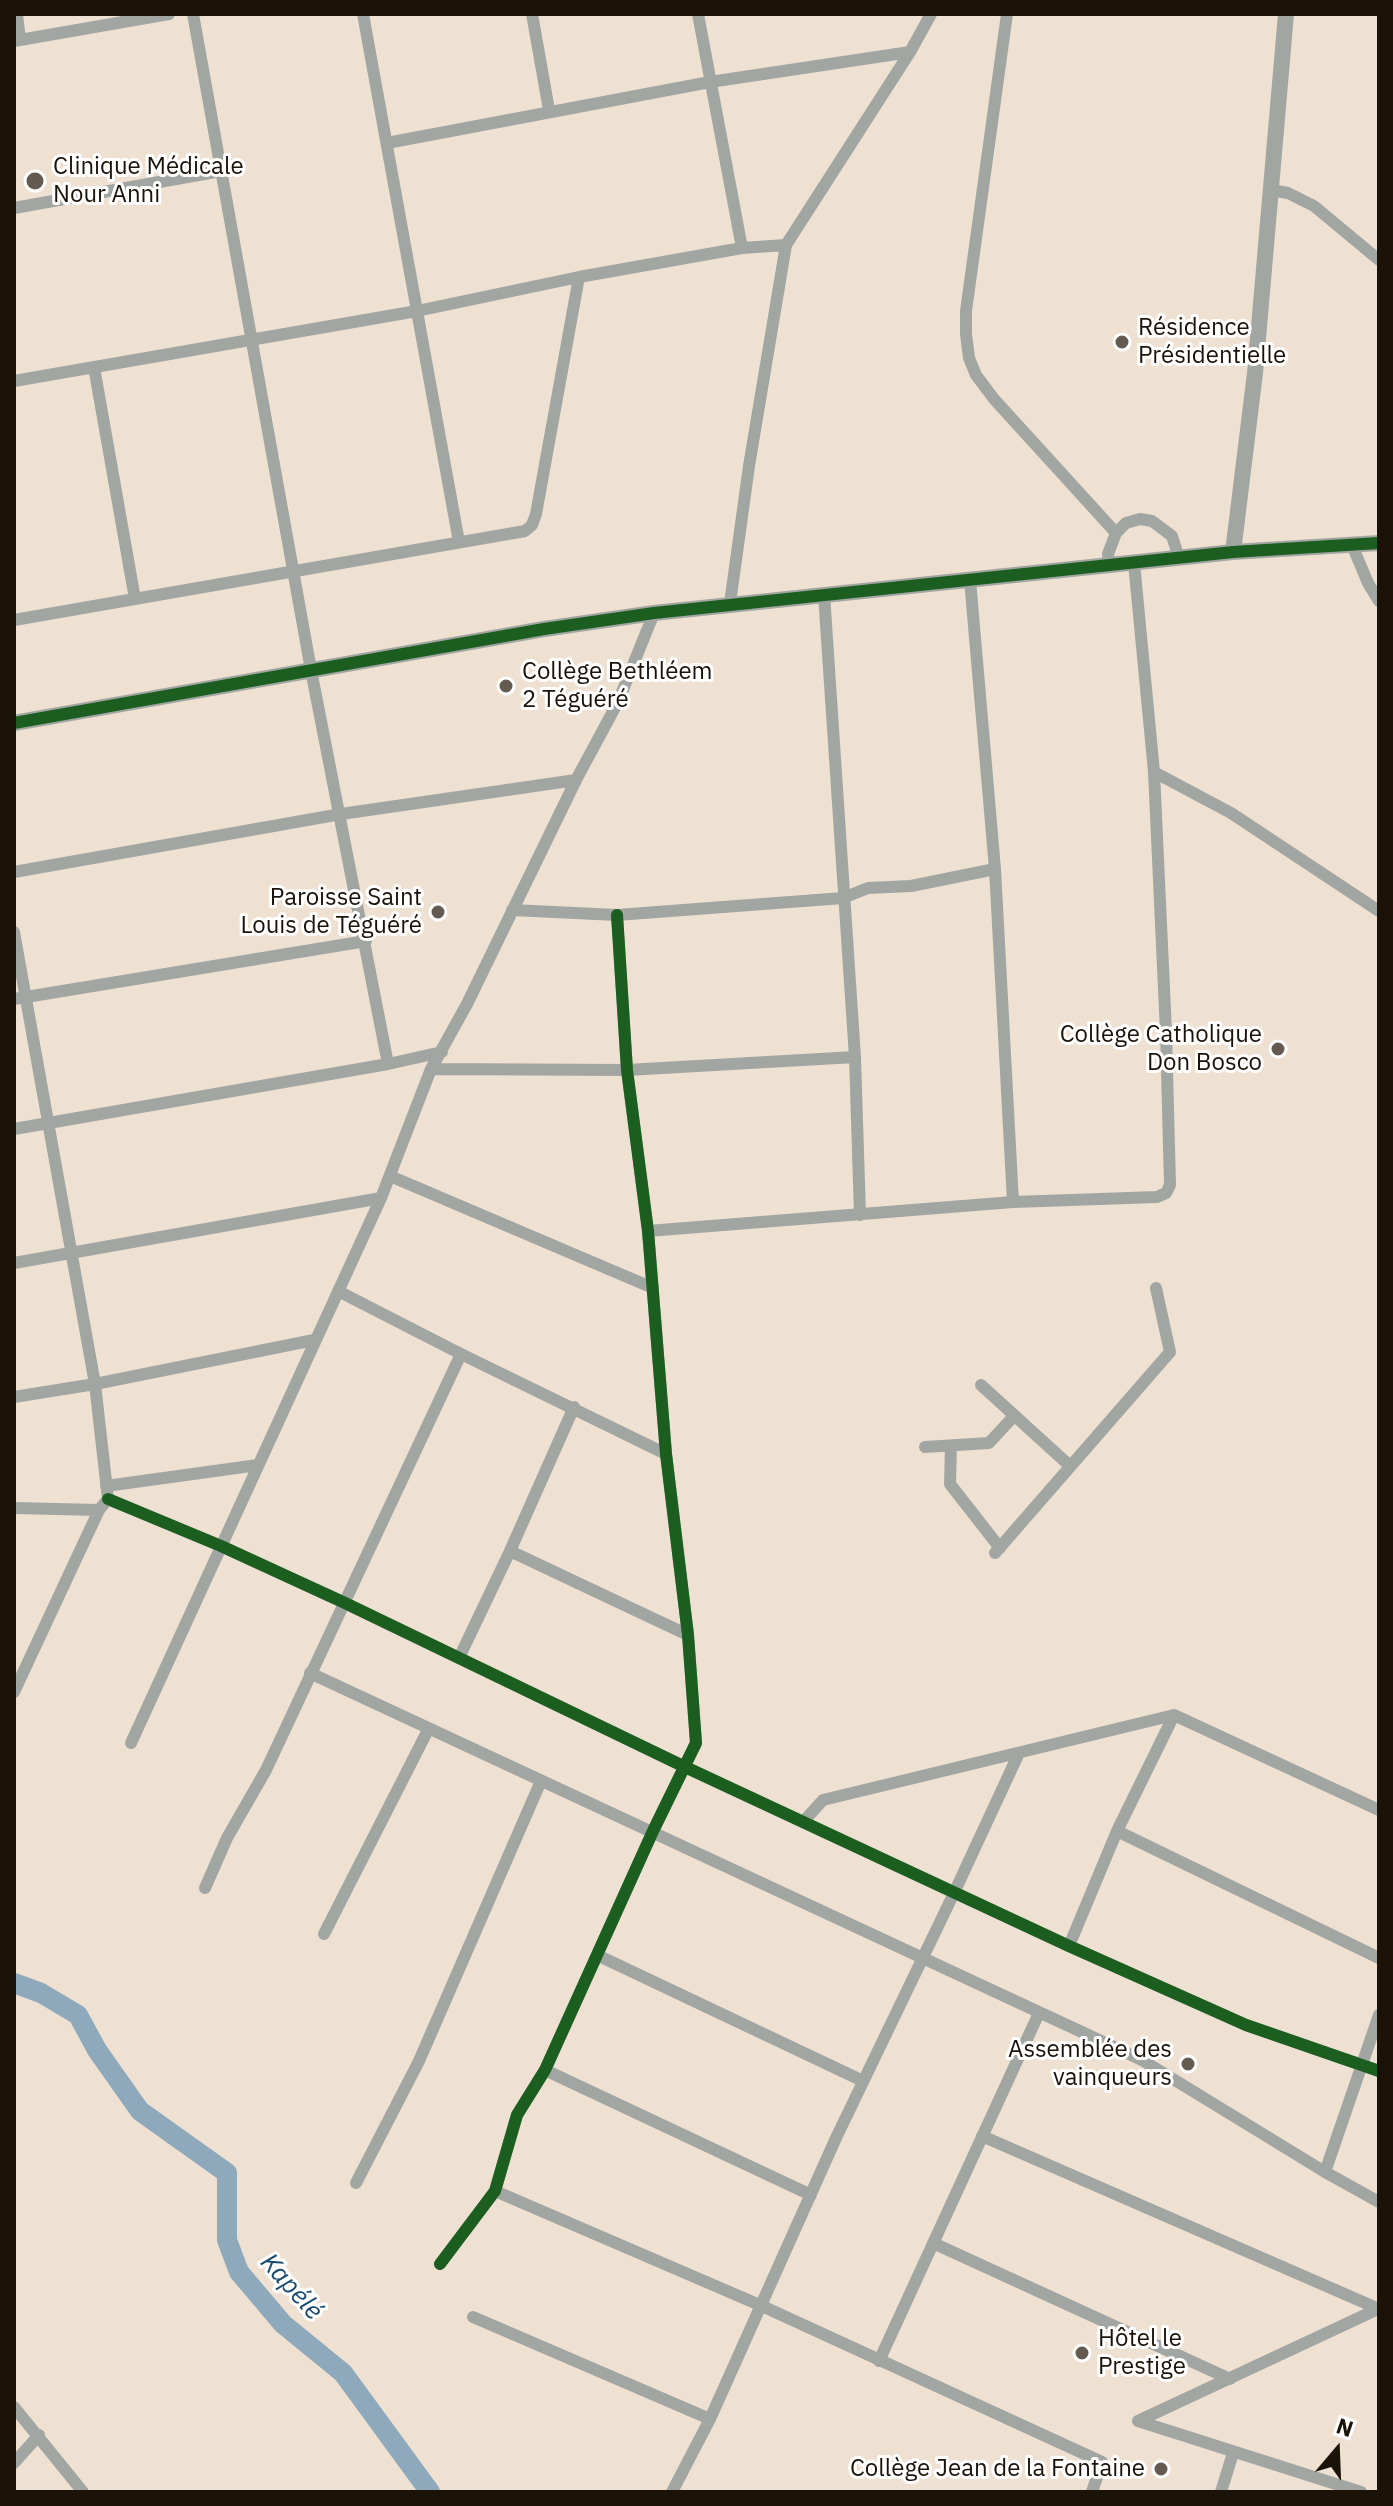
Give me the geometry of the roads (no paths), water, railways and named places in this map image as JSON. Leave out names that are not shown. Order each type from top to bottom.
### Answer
[{"type":"street","points":[[17,14],[17,40],[169,14]]},
{"type":"street","points":[[193,14],[311,670],[388,1064]]},
{"type":"street","points":[[363,14],[459,542]]},
{"type":"street","points":[[532,14],[549,110]]},
{"type":"street","points":[[698,14],[742,248]]},
{"type":"street","points":[[730,603],[749,466],[786,245],[910,52],[931,14]]},
{"type":"street","points":[[1007,14],[966,311],[969,358],[976,375],[994,399],[1116,533]]},
{"type":"street","points":[[1233,552],[1255,373],[1286,14]]},
{"type":"street","points":[[387,143],[549,110],[910,52]]},
{"type":"street","points":[[14,208],[221,171]]},
{"type":"street","points":[[1271,190],[1288,193],[1307,202],[1379,260]]},
{"type":"street","points":[[14,381],[417,311],[579,277],[742,248],[786,245]]},
{"type":"street","points":[[14,620],[512,535],[532,525],[579,277]]},
{"type":"street","points":[[94,367],[135,599]]},
{"type":"street","points":[[1109,566],[1108,554],[1116,533],[1126,523],[1140,519],[1152,521],[1172,536],[1179,558]]},
{"type":"street","points":[[14,723],[544,629],[654,613],[1233,552],[1379,543]]},
{"type":"street","points":[[1352,545],[1379,601]]},
{"type":"street","points":[[648,1231],[1013,1202],[1157,1197],[1169,1190],[1166,1032],[1154,772],[1134,563]]},
{"type":"street","points":[[970,580],[995,869],[1013,1202]]},
{"type":"street","points":[[824,594],[855,1057],[860,1215]]},
{"type":"street","points":[[131,1743],[381,1198],[431,1069],[618,702],[654,613]]},
{"type":"street","points":[[1154,772],[1231,813],[1379,911]]},
{"type":"street","points":[[14,872],[341,814],[576,780]]},
{"type":"street","points":[[512,910],[617,915],[843,898],[868,888],[911,886],[995,869]]},
{"type":"street","points":[[440,2264],[495,2191],[517,2115],[545,2070],[696,1743],[688,1635],[666,1454],[648,1231],[627,1070],[617,915]]},
{"type":"street","points":[[14,932],[20,998],[48,1122],[95,1384],[105,1498],[14,1692]]},
{"type":"street","points":[[20,998],[366,941]]},
{"type":"street","points":[[14,1129],[442,1052]]},
{"type":"street","points":[[431,1069],[627,1070],[855,1057]]},
{"type":"street","points":[[390,1176],[653,1288]]},
{"type":"street","points":[[14,1263],[381,1198]]},
{"type":"street","points":[[951,1446],[950,1484],[997,1550],[1170,1352],[1156,1288]]},
{"type":"street","points":[[338,1291],[666,1454]]},
{"type":"street","points":[[14,1397],[314,1340]]},
{"type":"street","points":[[205,1888],[227,1838],[266,1770],[461,1354]]},
{"type":"street","points":[[981,1385],[1070,1466]]},
{"type":"street","points":[[459,1658],[574,1407]]},
{"type":"street","points":[[925,1447],[989,1443],[1014,1416]]},
{"type":"street","points":[[14,1508],[105,1498],[258,1465]]},
{"type":"street","points":[[105,1498],[221,1546],[345,1603],[683,1766],[1069,1946],[1246,2025],[1379,2071]]},
{"type":"street","points":[[510,1551],[688,1635]]},
{"type":"street","points":[[310,1673],[1142,2060],[1379,2202]]},
{"type":"street","points":[[804,1821],[823,1800],[1174,1715],[1379,1810]]},
{"type":"street","points":[[1069,1946],[1117,1831],[1174,1715]]},
{"type":"street","points":[[324,1934],[428,1730]]},
{"type":"street","points":[[672,2492],[710,2419],[863,2081],[1019,1753]]},
{"type":"street","points":[[356,2183],[419,2061],[541,1781]]},
{"type":"street","points":[[1117,1831],[1379,1958]]},
{"type":"street","points":[[597,1955],[863,2081]]},
{"type":"street","points":[[879,2361],[1039,2013]]},
{"type":"street","points":[[1325,2172],[1379,2015]]},
{"type":"street","points":[[545,2070],[811,2195]]},
{"type":"street","points":[[982,2136],[1379,2309]]},
{"type":"street","points":[[495,2191],[762,2306],[1102,2462],[1092,2492]]},
{"type":"street","points":[[933,2243],[1230,2379]]},
{"type":"street","points":[[1361,2492],[1138,2421],[1379,2309]]},
{"type":"street","points":[[473,2317],[710,2419]]},
{"type":"street","points":[[14,2407],[83,2492]]},
{"type":"street","points":[[14,2463],[39,2435]]},
{"type":"street","points":[[1221,2492],[1233,2453]]},
{"type":"waterway","name":"Kapélé","points":[[14,1983],[41,1993],[78,2015],[97,2050],[140,2111],[227,2173],[227,2240],[239,2272],[283,2324],[343,2373],[430,2492]]},
{"type":"place","name":"Clinique Médicale Nour Anni","points":[[35,181]]},
{"type":"place","name":"Résidence Présidentielle","points":[[1122,342]]},
{"type":"place","name":"Collège Bethléem 2 Téguéré","points":[[506,686]]},
{"type":"place","name":"Paroisse Saint Louis de Téguéré","points":[[438,912]]},
{"type":"place","name":"Collège Catholique Don Bosco","points":[[1278,1049]]},
{"type":"place","name":"Assemblée des vainqueurs","points":[[1188,2064]]},
{"type":"place","name":"Hôtel le Prestige","points":[[1082,2353]]},
{"type":"place","name":"Collège Jean de la Fontaine","points":[[1161,2469]]}]
